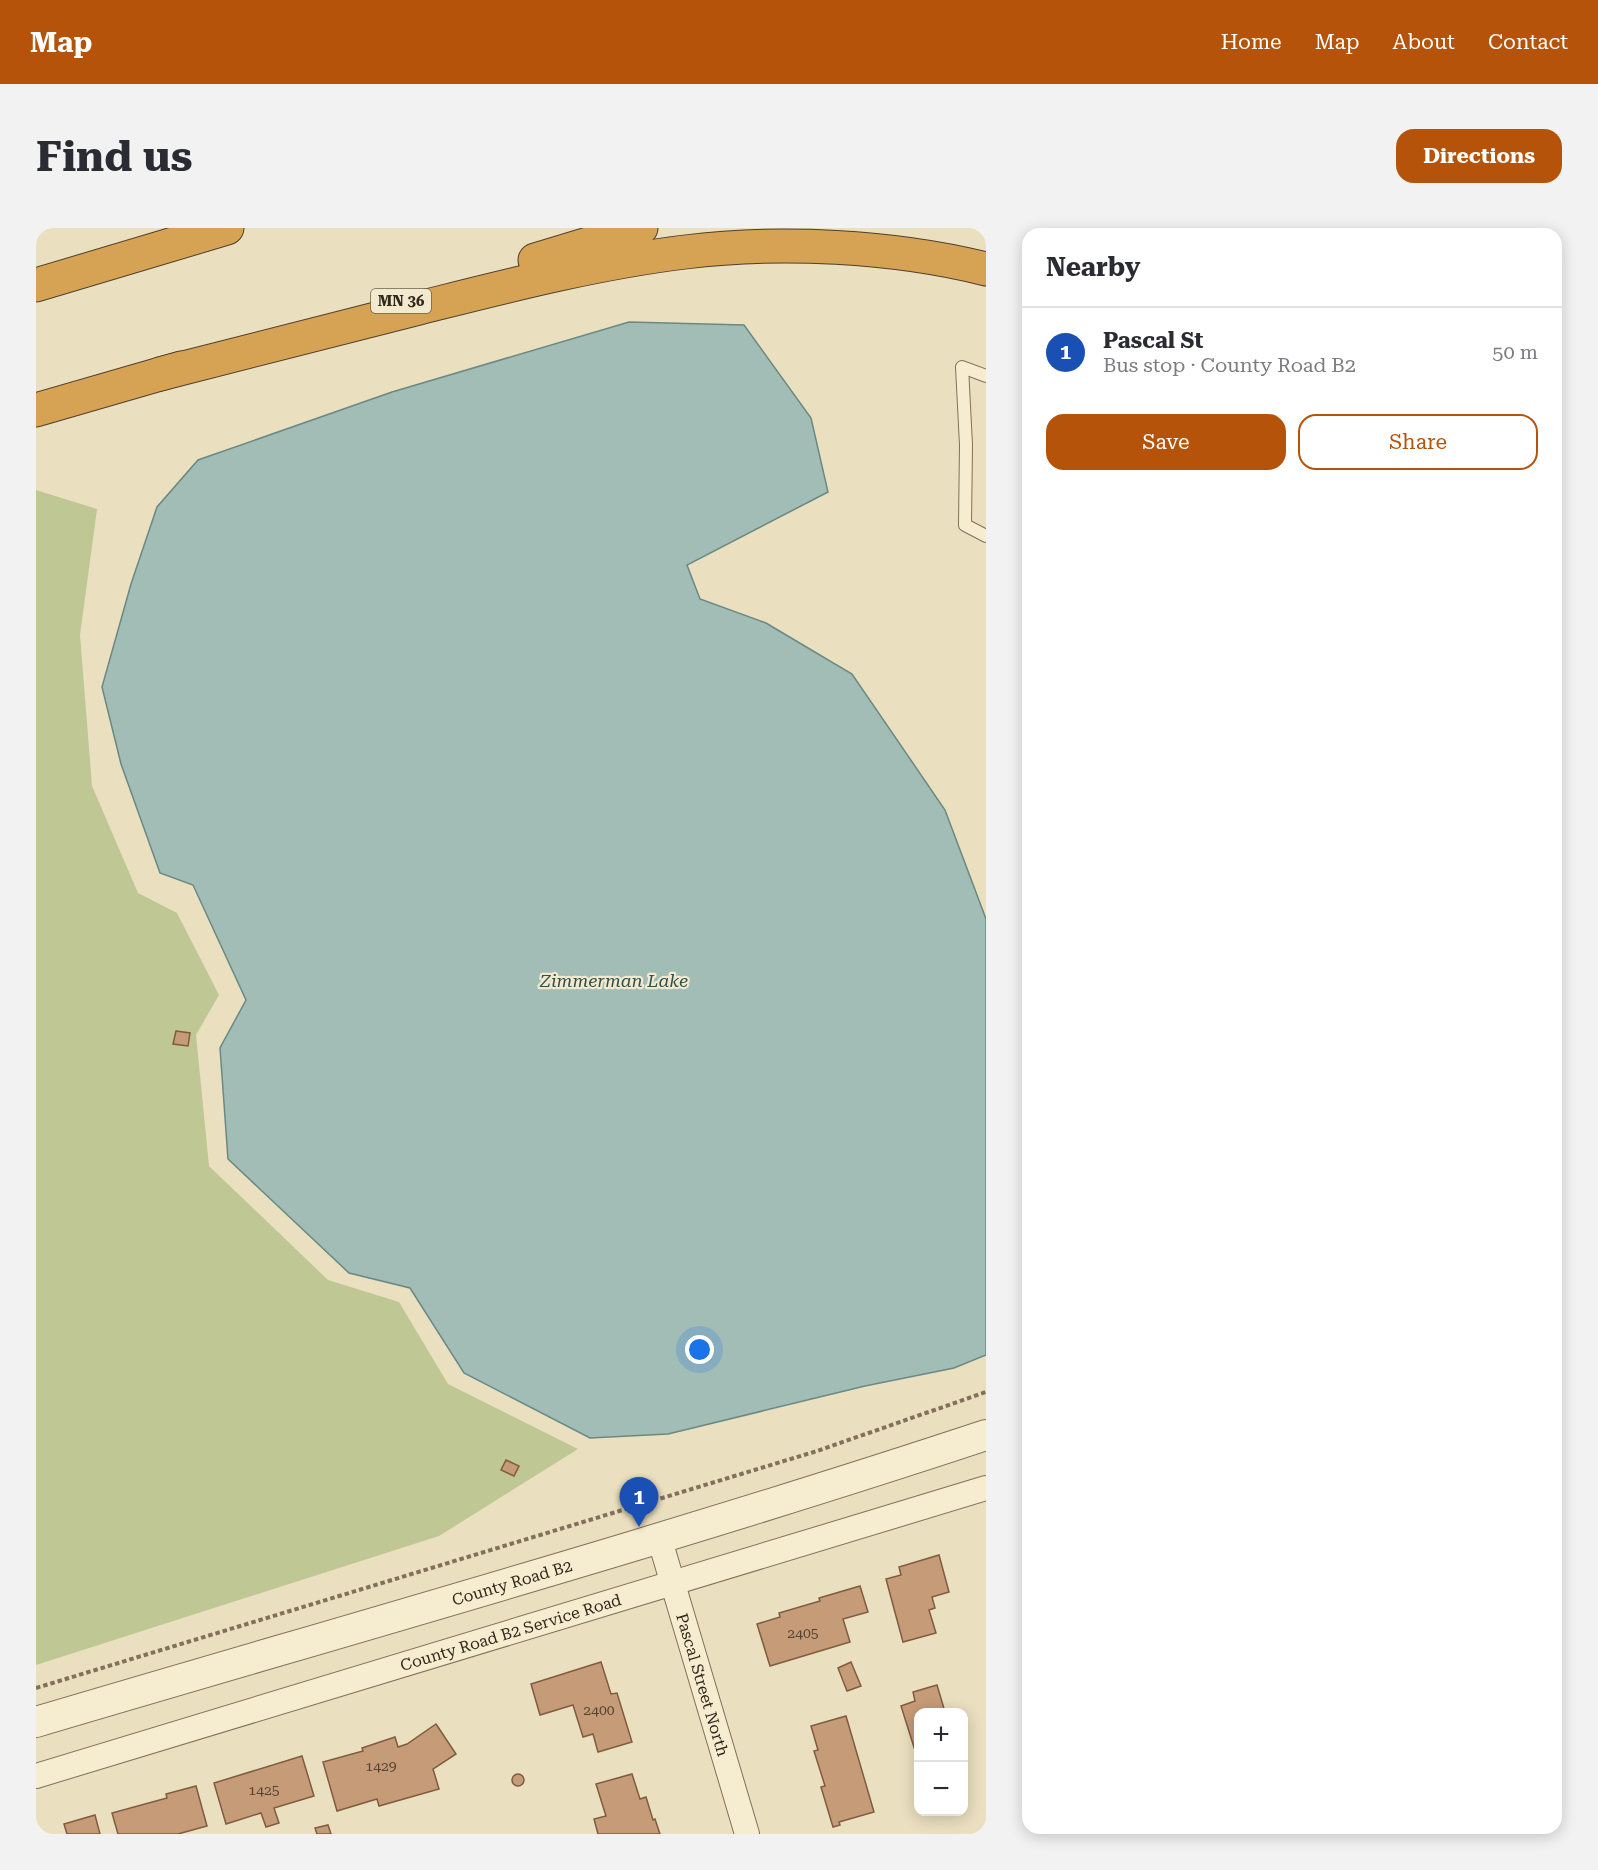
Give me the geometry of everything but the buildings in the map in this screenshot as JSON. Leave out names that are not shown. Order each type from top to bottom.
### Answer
[{"type":"highway","points":[[36,285],[227,228]]},
{"type":"highway","name":"MN 36","points":[[36,410],[641,228]]},
{"type":"highway","points":[[160,374],[516,284],[626,260],[687,252],[755,246],[830,248],[923,257],[986,269]]},
{"type":"street","name":"County Road B2","points":[[36,1722],[866,1475],[986,1435]]},
{"type":"street","name":"County Road B2 Service Road","points":[[36,1776],[986,1488]]},
{"type":"street","name":"Pascal Street North","points":[[659,1537],[747,1834]]},
{"type":"lane","points":[[986,375],[962,367],[966,445],[965,525],[986,536]]},
{"type":"path","points":[[36,1688],[817,1451],[986,1392]]},
{"type":"green space","points":[[36,490],[97,509],[80,635],[92,786],[138,893],[177,913],[219,995],[196,1035],[209,1166],[328,1280],[399,1302],[448,1384],[578,1449],[439,1536],[36,1665]]},
{"type":"water","name":"Zimmerman Lake","points":[[629,322],[744,325],[811,418],[828,492],[687,565],[700,599],[766,623],[852,674],[945,810],[986,919],[986,1355],[954,1368],[865,1386],[668,1434],[590,1438],[464,1373],[410,1288],[349,1273],[228,1159],[220,1048],[246,1000],[193,885],[160,873],[121,764],[102,687],[131,584],[157,507],[198,460],[392,392]]},
{"type":"place","name":"Pascal St","points":[[639,1527]]}]
